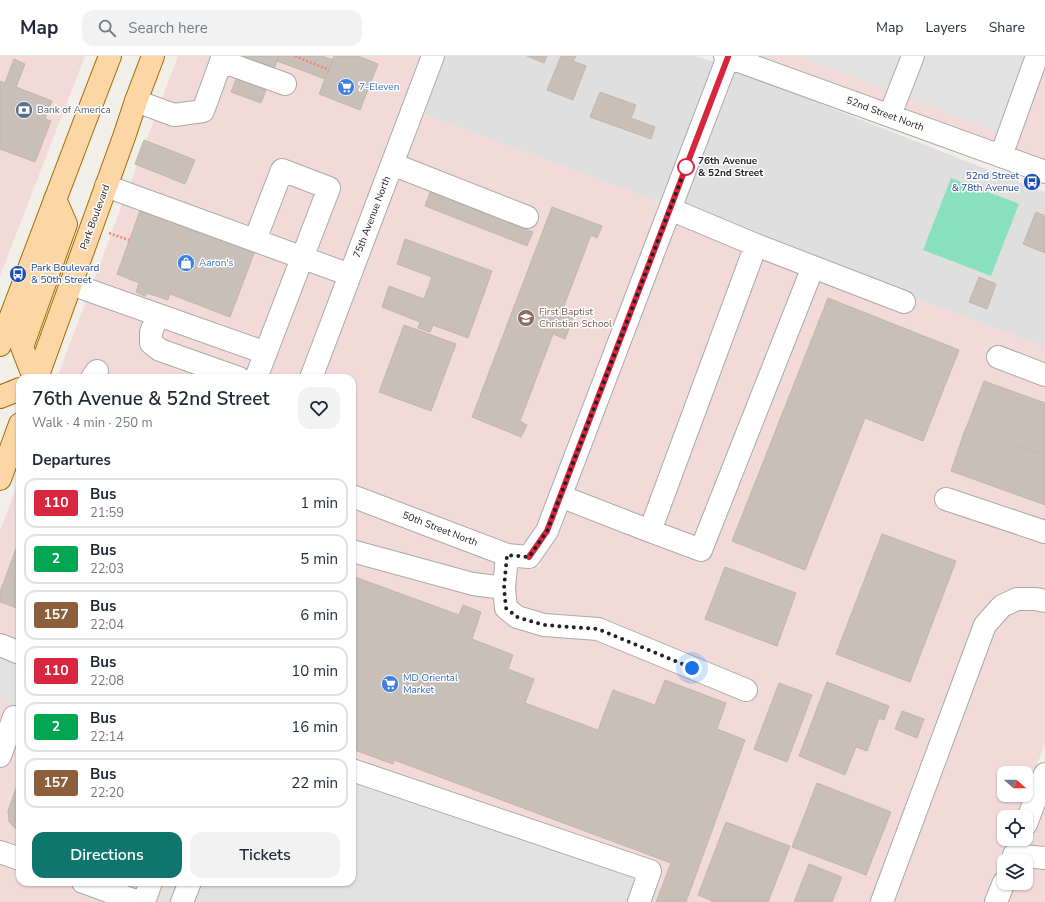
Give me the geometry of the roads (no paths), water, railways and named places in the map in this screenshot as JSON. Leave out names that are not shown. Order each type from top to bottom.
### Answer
[{"type":"main road","points":[[0,345],[110,56]]},
{"type":"main road","name":"Park Boulevard","points":[[37,374],[153,56]]},
{"type":"main road","points":[[34,374],[22,347],[66,224],[55,199]]},
{"type":"main road","points":[[0,397],[16,390]]},
{"type":"main road","points":[[0,479],[16,435]]},
{"type":"street","name":"75th Avenue North","points":[[313,374],[432,56]]},
{"type":"street","points":[[726,56],[670,209],[560,496],[701,550],[813,267]]},
{"type":"street","name":"52nd Street North","points":[[726,56],[754,61],[890,115],[1045,172]]},
{"type":"street","points":[[890,115],[913,56]]},
{"type":"street","points":[[1001,156],[1038,56]]},
{"type":"street","points":[[136,101],[174,115],[203,111],[222,58],[285,84]]},
{"type":"street","points":[[392,164],[527,217]]},
{"type":"street","points":[[255,240],[282,170],[329,188],[258,374]]},
{"type":"street","points":[[106,186],[350,275]]},
{"type":"street","points":[[670,209],[756,245],[904,302]]},
{"type":"street","points":[[650,531],[756,245]]},
{"type":"street","points":[[71,284],[266,353]]},
{"type":"street","points":[[158,314],[151,332],[151,343],[160,350],[228,374]]},
{"type":"street","points":[[998,358],[1045,375]]},
{"type":"street","name":"50th Street North","points":[[356,498],[507,555],[529,557],[547,531],[560,496]]},
{"type":"street","points":[[946,499],[1045,532]]},
{"type":"street","points":[[356,552],[473,584],[504,588]]},
{"type":"street","points":[[507,555],[504,588],[506,608],[517,617],[544,625],[598,629],[746,690]]},
{"type":"street","points":[[882,902],[985,625],[1002,606],[1017,599],[1036,599],[1045,601]]},
{"type":"street","points":[[0,645],[16,651]]},
{"type":"street","points":[[0,756],[11,716]]},
{"type":"street","points":[[356,771],[650,871],[639,902]]},
{"type":"street","points":[[1031,810],[1045,774]]},
{"type":"street","points":[[0,852],[16,858]]},
{"type":"street","points":[[1015,852],[1045,858]]},
{"type":"street","points":[[94,886],[139,902]]},
{"type":"street","points":[[144,902],[150,886]]},
{"type":"street","points":[[182,902],[188,886]]},
{"type":"street","points":[[996,902],[1001,890]]},
{"type":"place","name":"7-Eleven","points":[[346,87]]},
{"type":"place","name":"Bank of America","points":[[24,110]]},
{"type":"place","name":"76th Avenue & 52nd Street","points":[[686,167]]},
{"type":"place","name":"52nd Street & 78th Avenue","points":[[1032,182]]},
{"type":"place","name":"Aaron's","points":[[186,263]]},
{"type":"place","name":"Park Boulevard & 50th Street","points":[[18,274]]},
{"type":"place","name":"First Baptist Christian School","points":[[526,318]]},
{"type":"place","name":"MD Oriental Market","points":[[390,684]]}]
